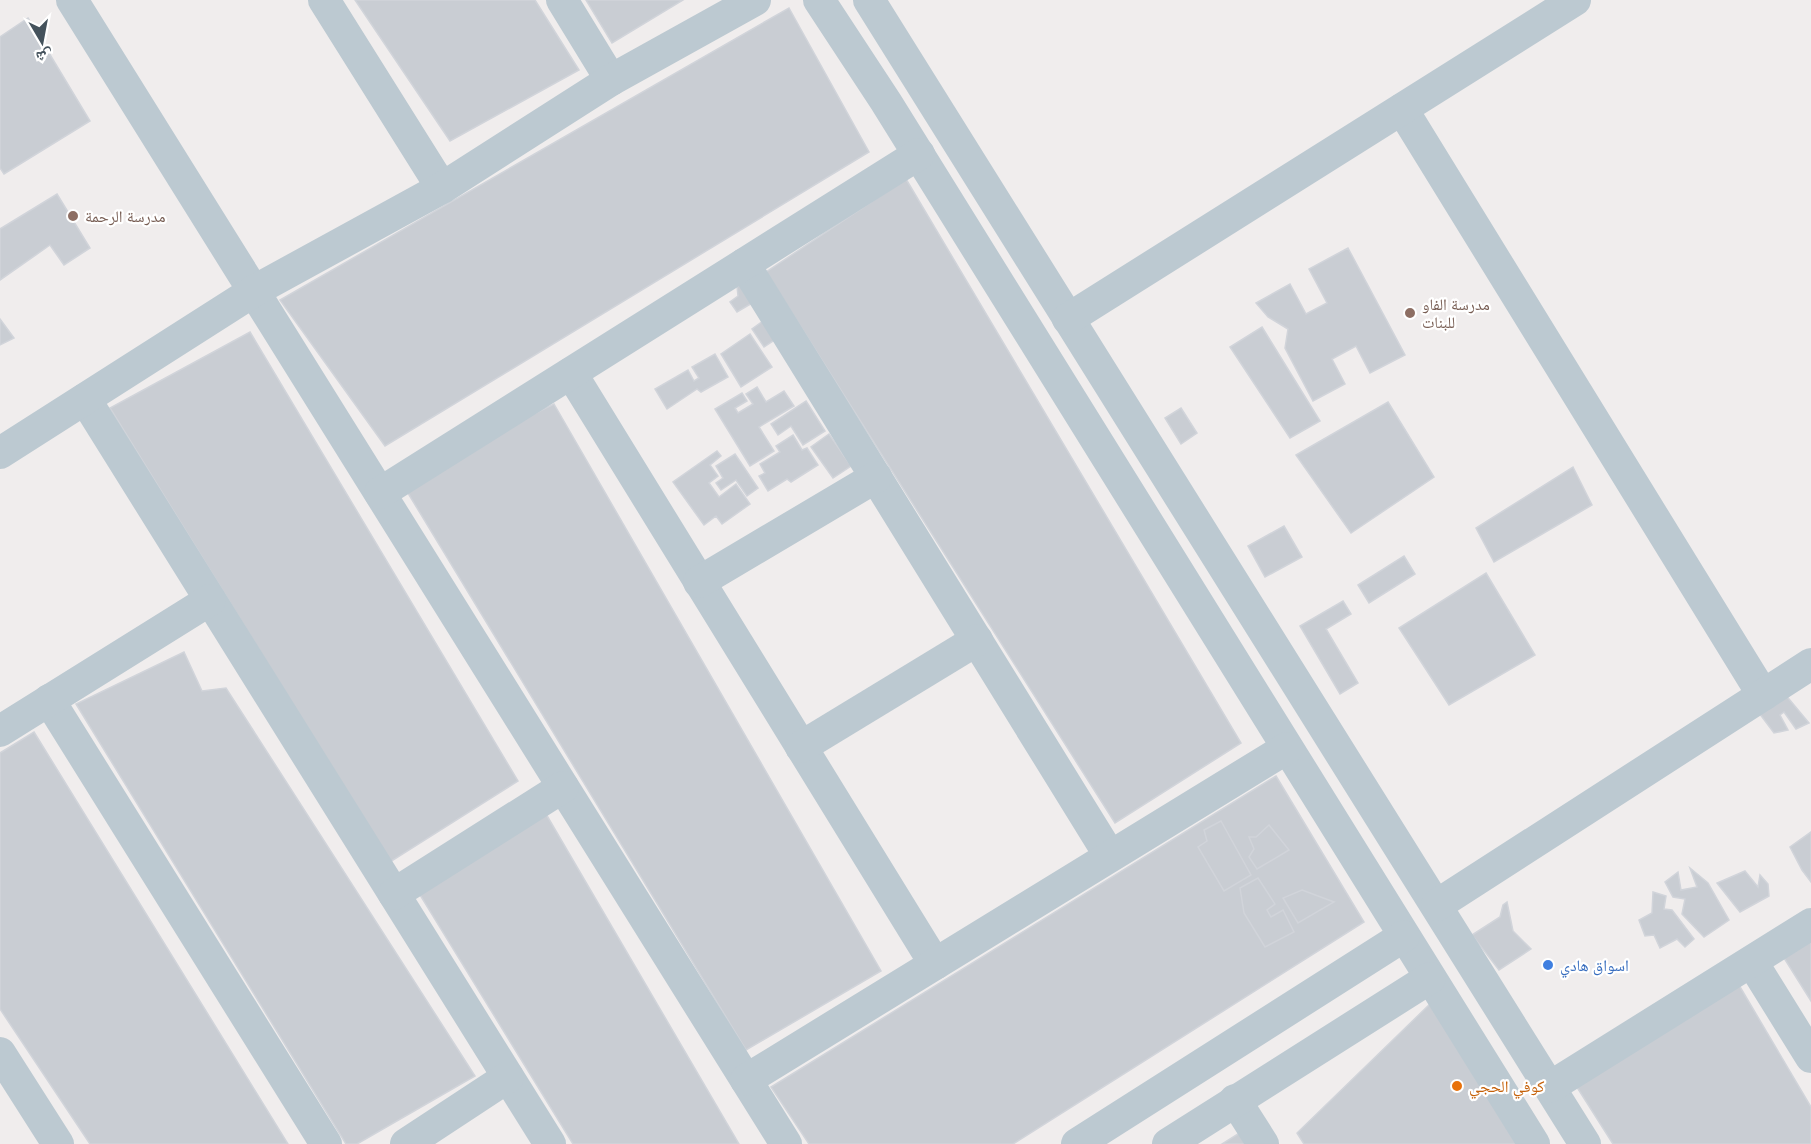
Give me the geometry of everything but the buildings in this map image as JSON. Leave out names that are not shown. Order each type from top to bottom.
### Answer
[{"type":"street","points":[[72,0],[786,1144]]},
{"type":"street","points":[[324,0],[442,188]]},
{"type":"street","points":[[562,0],[611,80]]},
{"type":"street","points":[[0,453],[254,291],[442,188],[611,80],[755,0]]},
{"type":"street","points":[[819,0],[919,154],[1528,1135],[1546,1126],[1555,1116],[1554,1094]]},
{"type":"street","points":[[869,0],[1437,904],[1585,1144]]},
{"type":"street","points":[[1068,319],[1575,0]]},
{"type":"street","points":[[866,71],[876,74],[889,72],[899,62],[901,52]]},
{"type":"street","points":[[899,122],[901,112],[907,107],[920,102],[934,105]]},
{"type":"street","points":[[1402,109],[1763,695]]},
{"type":"street","points":[[380,493],[919,154]]},
{"type":"street","points":[[744,264],[1110,856]]},
{"type":"street","points":[[571,373],[935,964]]},
{"type":"street","points":[[85,399],[550,1144]]},
{"type":"street","points":[[699,582],[876,477]]},
{"type":"street","points":[[0,731],[210,600]]},
{"type":"street","points":[[801,747],[977,640]]},
{"type":"street","points":[[1437,904],[1763,695],[1808,671]]},
{"type":"street","points":[[50,700],[326,1144]]},
{"type":"street","points":[[746,1080],[1287,748]]},
{"type":"street","points":[[394,894],[563,787]]},
{"type":"street","points":[[1554,1094],[1811,924]]},
{"type":"street","points":[[1077,1144],[1404,936]]},
{"type":"street","points":[[1752,962],[1811,1057]]},
{"type":"street","points":[[1168,1144],[1430,978]]},
{"type":"street","points":[[0,1053],[10,1090],[58,1144]]},
{"type":"street","points":[[406,1144],[508,1077]]},
{"type":"street","points":[[1235,1100],[1263,1144]]},
{"type":"place","name":"مدرسة الرحمة","points":[[73,216]]},
{"type":"place","name":"مدرسة الفاو للبنات","points":[[1410,313]]},
{"type":"place","name":"اسواق هادي","points":[[1548,965]]},
{"type":"place","name":"كوفي الحجي","points":[[1457,1086]]}]
